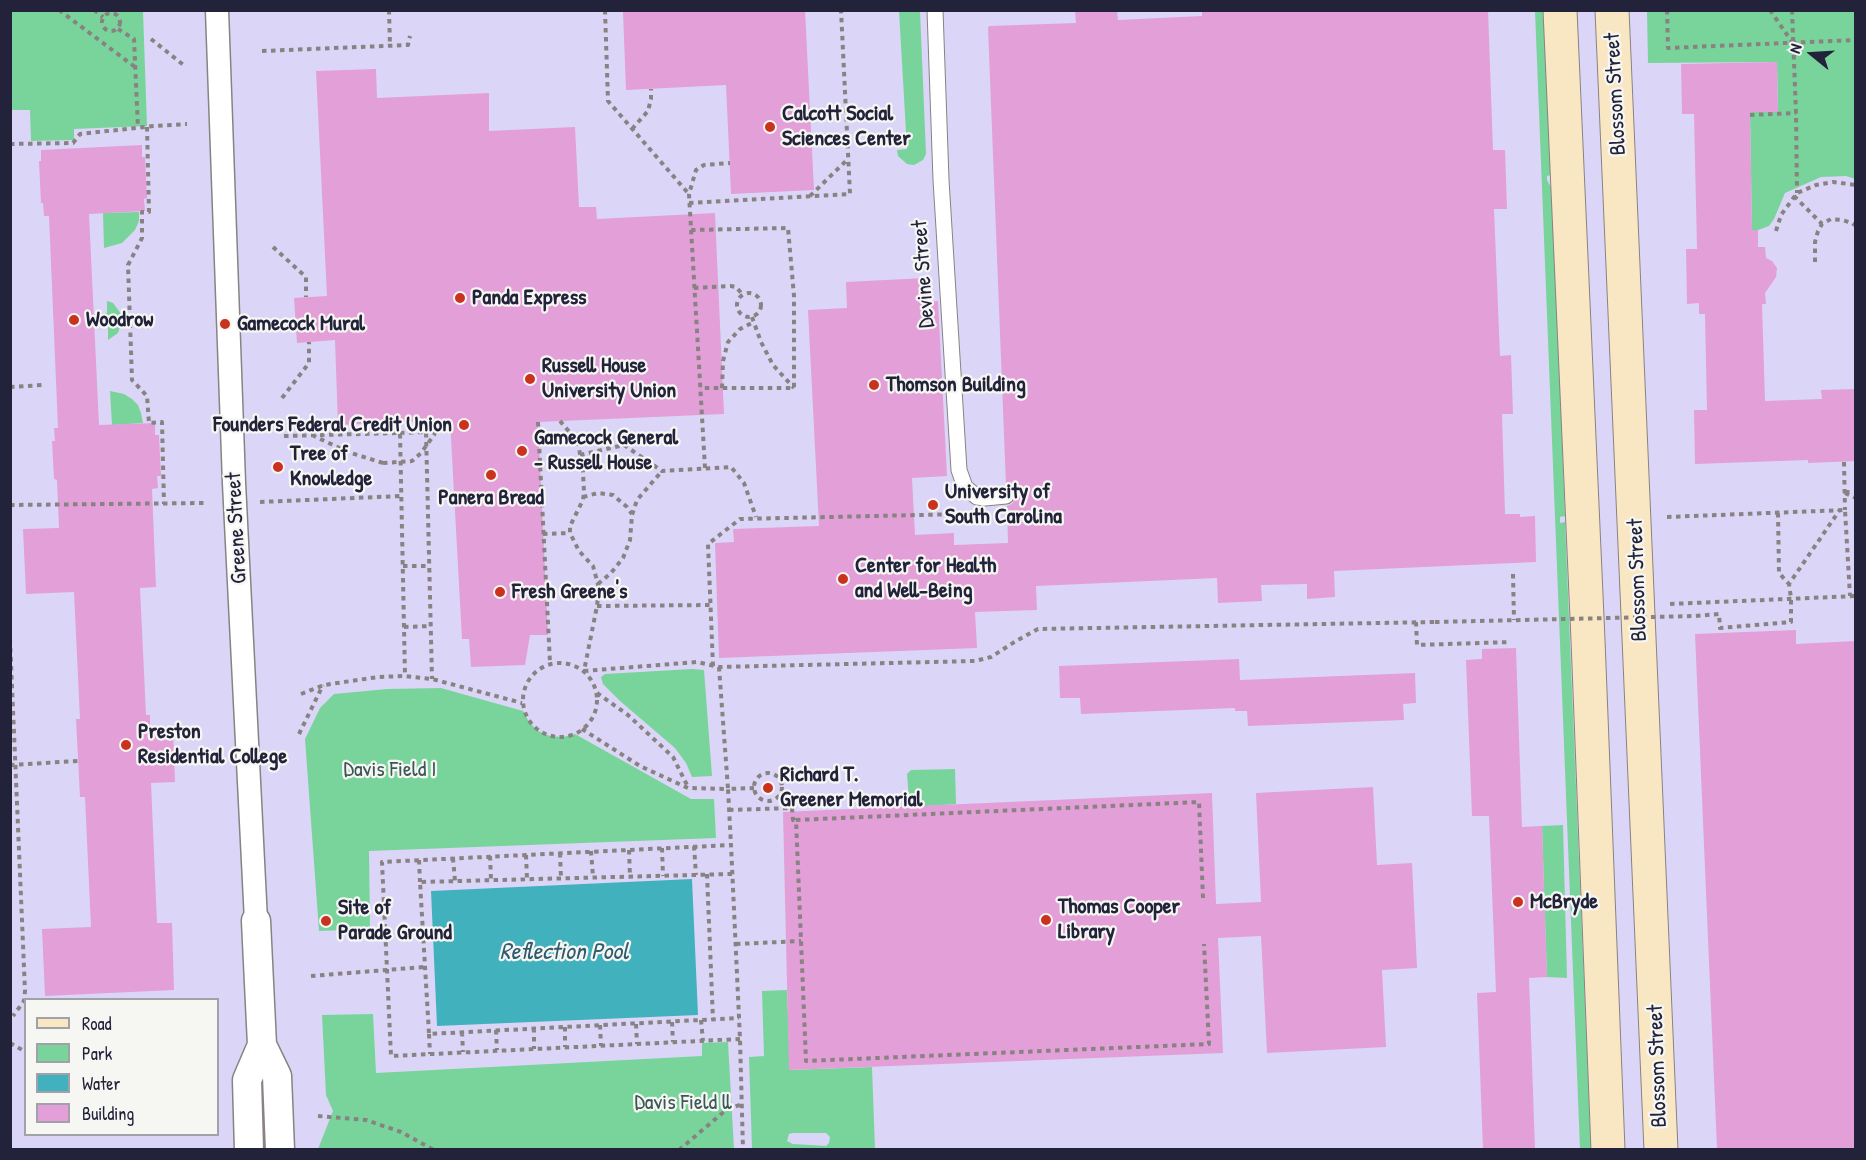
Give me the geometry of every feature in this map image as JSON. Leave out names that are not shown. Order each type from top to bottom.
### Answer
[{"type":"main road","points":[[1560,10],[1589,652],[1608,1149]]},
{"type":"main road","name":"Blossom Street","points":[[1612,10],[1661,1149]]},
{"type":"street","name":"Greene Street","points":[[217,10],[234,483],[262,1045],[277,1076],[280,1149]]},
{"type":"street","name":"Greene Street","points":[[249,1149],[247,1080],[262,1045]]},
{"type":"lane","name":"Devine Street","points":[[935,10],[941,180],[959,470],[965,487],[977,498],[1006,496]]},
{"type":"path","points":[[59,10],[135,67]]},
{"type":"path","points":[[94,10],[103,18]]},
{"type":"path","points":[[388,10],[390,46]]},
{"type":"path","points":[[605,10],[608,101],[688,194]]},
{"type":"path","points":[[689,203],[850,195],[841,10]]},
{"type":"path","points":[[1667,10],[1668,48],[1856,40]]},
{"type":"path","points":[[1770,10],[1793,43]]},
{"type":"path","points":[[1792,10],[1796,195],[1822,224]]},
{"type":"path","points":[[111,13],[117,15],[120,20],[118,29],[110,32],[105,29],[102,24],[103,18],[111,13]]},
{"type":"path","points":[[118,29],[134,39],[138,128]]},
{"type":"path","points":[[262,51],[408,45],[410,36]]},
{"type":"path","points":[[151,39],[186,67]]},
{"type":"path","points":[[632,129],[648,111],[651,89]]},
{"type":"path","points":[[1750,115],[1796,113]]},
{"type":"path","points":[[10,144],[73,143],[80,134],[187,124]]},
{"type":"path","points":[[147,127],[149,212],[142,212],[142,238],[128,265],[132,380],[147,396],[149,423],[162,422],[164,504]]},
{"type":"path","points":[[810,196],[848,159]]},
{"type":"path","points":[[705,468],[688,194],[696,170],[704,165],[730,163]]},
{"type":"path","points":[[1776,231],[1781,215],[1796,195],[1816,185],[1833,182],[1856,185]]},
{"type":"path","points":[[1815,262],[1815,242],[1822,224],[1832,219],[1854,225],[1856,217]]},
{"type":"path","points":[[691,230],[788,228],[794,296],[794,388]]},
{"type":"path","points":[[273,247],[306,277],[306,297]]},
{"type":"path","points":[[694,288],[731,286],[736,287],[742,294]]},
{"type":"path","points":[[722,388],[723,361],[728,342],[740,329],[753,320],[760,310],[761,302],[753,293],[742,294]]},
{"type":"path","points":[[742,294],[736,303],[738,311],[744,317],[753,320]]},
{"type":"path","points":[[753,320],[773,365],[794,388]]},
{"type":"path","points":[[282,398],[309,363],[309,342]]},
{"type":"path","points":[[10,387],[43,385]]},
{"type":"path","points":[[700,388],[794,388]]},
{"type":"path","points":[[312,435],[371,460],[383,463],[412,461],[434,435],[439,421]]},
{"type":"path","points":[[560,421],[578,442],[583,472],[583,497],[570,526],[570,533],[579,551],[593,566],[598,584],[597,606],[584,671]]},
{"type":"path","points":[[538,422],[550,663]]},
{"type":"path","points":[[284,436],[426,432],[432,679]]},
{"type":"path","points":[[400,433],[405,676]]},
{"type":"path","points":[[580,455],[624,446],[663,471],[731,467],[744,483],[756,517]]},
{"type":"path","points":[[1844,462],[1850,596]]},
{"type":"path","points":[[598,584],[611,573],[622,558],[630,540],[632,515],[637,500],[663,471]]},
{"type":"path","points":[[1845,492],[1856,492]]},
{"type":"path","points":[[1845,492],[1856,498]]},
{"type":"path","points":[[583,497],[598,493],[613,495],[627,507],[632,515]]},
{"type":"path","points":[[259,502],[401,496]]},
{"type":"path","points":[[10,505],[206,503]]},
{"type":"path","points":[[1789,584],[1839,510]]},
{"type":"path","points":[[1667,517],[1845,510]]},
{"type":"path","points":[[584,671],[697,662],[719,667],[975,661],[991,657],[1038,629],[1719,614],[1720,628],[1791,622],[1789,584],[1779,573],[1778,513]]},
{"type":"path","points":[[713,666],[708,544],[740,519],[974,514]]},
{"type":"path","points":[[543,534],[570,533]]},
{"type":"path","points":[[403,566],[430,566]]},
{"type":"path","points":[[1513,574],[1514,620]]},
{"type":"path","points":[[1670,604],[1856,596]]},
{"type":"path","points":[[597,606],[711,605]]},
{"type":"path","points":[[1416,622],[1417,645],[1511,642]]},
{"type":"path","points":[[404,627],[431,626]]},
{"type":"path","points":[[10,639],[13,765],[24,998]]},
{"type":"path","points":[[550,663],[574,664],[584,671],[597,692],[597,705],[593,717],[575,734],[563,737],[550,736],[538,731],[529,722],[522,703],[524,687],[530,676],[539,668],[550,663]]},
{"type":"path","points":[[719,667],[736,944],[743,1149]]},
{"type":"path","points":[[301,694],[324,685],[378,677],[405,676],[432,679],[522,703]]},
{"type":"path","points":[[299,734],[324,685]]},
{"type":"path","points":[[597,692],[628,715],[673,757],[688,788]]},
{"type":"path","points":[[582,729],[640,766],[688,788],[754,788]]},
{"type":"path","points":[[183,757],[248,752]]},
{"type":"path","points":[[13,765],[78,761]]},
{"type":"path","points":[[767,772],[780,777],[783,786],[780,795],[772,801],[758,796],[754,788],[756,779],[767,772]]},
{"type":"path","points":[[796,820],[1198,802],[1203,898]]},
{"type":"path","points":[[729,810],[792,808],[793,820],[796,820],[806,1061],[1209,1044],[1204,944]]},
{"type":"path","points":[[731,844],[382,862],[391,1056],[740,1039]]},
{"type":"path","points":[[694,846],[696,875]]},
{"type":"path","points":[[662,848],[663,876]]},
{"type":"path","points":[[629,850],[630,877]]},
{"type":"path","points":[[591,852],[593,877]]},
{"type":"path","points":[[560,853],[561,878]]},
{"type":"path","points":[[526,855],[527,879]]},
{"type":"path","points":[[490,856],[491,880]]},
{"type":"path","points":[[453,858],[455,881]]},
{"type":"path","points":[[419,860],[430,1054]]},
{"type":"path","points":[[707,874],[713,1020]]},
{"type":"path","points":[[420,882],[732,874]]},
{"type":"path","points":[[736,944],[801,941]]},
{"type":"path","points":[[311,976],[424,967]]},
{"type":"path","points":[[13,1016],[24,1000]]},
{"type":"path","points":[[429,1034],[739,1018]]},
{"type":"path","points":[[701,1020],[703,1041]]},
{"type":"path","points":[[672,1022],[673,1042]]},
{"type":"path","points":[[636,1024],[637,1044]]},
{"type":"path","points":[[600,1025],[602,1046]]},
{"type":"path","points":[[565,1027],[566,1047]]},
{"type":"path","points":[[534,1028],[534,1049]]},
{"type":"path","points":[[496,1030],[497,1051]]},
{"type":"path","points":[[462,1032],[463,1052]]},
{"type":"path","points":[[10,1043],[24,1051]]},
{"type":"path","points":[[679,1149],[726,1110],[742,1104]]},
{"type":"path","points":[[318,1116],[366,1120],[401,1132],[434,1149]]},
{"type":"shaded area","name":"University of South Carolina","points":[[10,11],[1855,11],[1855,1149],[11,1149]]},
{"type":"green space","points":[[10,11],[143,11],[147,126],[74,129],[74,140],[31,141],[30,110],[11,110]]},
{"type":"green space","points":[[899,11],[920,11],[926,154],[923,160],[914,165],[907,164],[898,156],[897,150],[907,149]]},
{"type":"green space","points":[[1535,11],[1545,11],[1551,175],[1547,176],[1547,180],[1552,189],[1565,516],[1560,517],[1560,523],[1565,522],[1591,1150],[1580,1149]]},
{"type":"green space","points":[[1647,11],[1855,11],[1855,179],[1846,176],[1821,177],[1785,193],[1769,226],[1752,230],[1750,112],[1778,111],[1777,62],[1648,63]]},
{"type":"green space","points":[[139,212],[139,221],[135,230],[122,243],[104,248],[103,213]]},
{"type":"green space","points":[[107,301],[113,303],[122,315],[118,333],[108,340],[108,326],[94,326],[94,314],[107,313]]},
{"type":"green space","points":[[110,391],[124,394],[132,399],[138,405],[143,423],[112,425]]},
{"type":"green space","points":[[704,670],[712,776],[692,777],[686,763],[675,748],[620,701],[603,684],[601,677],[605,674]]},
{"type":"green space","name":"Davis Field I","points":[[441,688],[523,711],[538,731],[550,736],[563,737],[575,734],[691,799],[714,799],[716,838],[369,851],[370,929],[319,931],[305,739],[320,708],[334,694],[387,689]]},
{"type":"green space","points":[[955,769],[956,804],[913,807],[912,801],[909,800],[907,774],[911,770]]},
{"type":"green space","points":[[1563,825],[1567,978],[1547,977],[1542,826]]},
{"type":"green space","points":[[787,990],[790,1070],[872,1067],[875,1149],[752,1149],[749,1057],[764,1056],[762,991]],"holes":[[[793,1133],[826,1133],[830,1137],[826,1146],[793,1144],[787,1141],[789,1134]]]},
{"type":"green space","name":"Davis Field ll","points":[[373,1014],[376,1073],[702,1056],[702,1043],[728,1042],[734,1149],[318,1149],[333,1111],[326,1095],[322,1015]]},
{"type":"water","name":"Reflection Pool","points":[[692,879],[698,1015],[437,1026],[431,891]]},
{"type":"building","name":"Calcott Social Sciences Center","points":[[805,10],[814,190],[731,194],[726,85],[626,90],[623,12]]},
{"type":"building","points":[[1075,10],[1117,10],[1118,20],[1202,16],[1202,11],[1488,10],[1493,150],[1505,150],[1507,209],[1494,209],[1500,356],[1511,355],[1513,414],[1502,414],[1505,514],[1520,514],[1520,517],[1535,516],[1536,562],[1334,571],[1335,597],[1307,599],[1307,584],[1261,585],[1262,601],[1218,603],[1217,578],[1036,586],[1037,610],[975,612],[977,648],[719,658],[715,543],[734,542],[733,529],[819,526],[808,310],[847,308],[846,282],[925,278],[926,302],[938,301],[947,476],[912,478],[915,535],[954,533],[954,545],[1008,543],[1007,506],[1012,504],[1016,496],[1014,490],[1006,486],[988,28],[989,26],[1076,23]]},
{"type":"building","points":[[1777,62],[1778,112],[1750,112],[1752,230],[1758,230],[1758,247],[1765,247],[1766,258],[1772,261],[1777,268],[1776,277],[1765,293],[1766,304],[1762,304],[1765,401],[1822,399],[1821,390],[1856,389],[1856,461],[1808,463],[1808,460],[1695,464],[1694,410],[1707,410],[1705,314],[1699,314],[1699,303],[1687,304],[1686,249],[1697,249],[1694,114],[1682,114],[1681,64]]},
{"type":"building","name":"Russell House University Union","points":[[376,69],[377,98],[489,93],[489,131],[575,127],[579,207],[596,207],[597,219],[715,213],[724,414],[538,422],[548,635],[530,635],[525,665],[471,667],[469,639],[462,639],[450,420],[338,425],[335,340],[297,343],[294,298],[327,296],[316,71]]},
{"type":"building","name":"Preston Residential College","points":[[142,145],[142,157],[145,157],[147,198],[144,199],[145,211],[89,214],[99,425],[155,423],[155,435],[159,435],[161,476],[157,476],[158,488],[152,489],[156,587],[140,588],[146,715],[150,715],[150,728],[173,728],[175,782],[151,783],[157,923],[172,923],[174,990],[45,996],[42,929],[91,927],[85,797],[80,797],[76,719],[80,719],[74,592],[26,594],[23,529],[59,528],[57,480],[54,479],[52,441],[55,441],[54,428],[58,428],[49,216],[44,216],[43,203],[41,203],[39,161],[41,161],[41,150]]},
{"type":"building","points":[[1796,630],[1796,644],[1856,641],[1856,1149],[1717,1149],[1695,634]]},
{"type":"building","name":"McBryde","points":[[1516,648],[1522,827],[1542,826],[1547,977],[1529,978],[1535,1149],[1483,1149],[1477,993],[1496,992],[1489,816],[1472,816],[1466,660],[1482,659],[1482,649]]},
{"type":"building","points":[[1239,659],[1240,680],[1415,673],[1416,703],[1403,704],[1404,720],[1248,726],[1247,711],[1235,711],[1235,708],[1081,714],[1080,698],[1060,698],[1059,666]]},
{"type":"building","points":[[1373,787],[1377,865],[1412,863],[1417,968],[1382,970],[1386,1047],[1267,1053],[1261,936],[1218,938],[1223,1053],[789,1070],[783,812],[1212,793],[1216,904],[1261,902],[1256,793]]},
{"type":"place","name":"Calcott Social Sciences Center","points":[[770,127]]},
{"type":"place","name":"Panda Express","points":[[460,298]]},
{"type":"place","name":"Woodrow","points":[[74,320]]},
{"type":"place","name":"Gamecock Mural","points":[[225,324]]},
{"type":"place","name":"Russell House University Union","points":[[530,379]]},
{"type":"place","name":"Thomson Building","points":[[874,385]]},
{"type":"place","name":"Founders Federal Credit Union","points":[[464,425]]},
{"type":"place","name":"Gamecock General - Russell House","points":[[522,451]]},
{"type":"place","name":"Tree of Knowledge","points":[[278,467]]},
{"type":"place","name":"Panera Bread","points":[[491,475]]},
{"type":"place","name":"University of South Carolina","points":[[933,505]]},
{"type":"place","name":"Center for Health and Well-Being","points":[[843,579]]},
{"type":"place","name":"Fresh Greene's","points":[[500,592]]},
{"type":"place","name":"Preston Residential College","points":[[126,745]]},
{"type":"place","name":"Richard T. Greener Memorial","points":[[768,788]]},
{"type":"place","name":"McBryde","points":[[1518,902]]},
{"type":"place","name":"Thomas Cooper Library","points":[[1046,920]]},
{"type":"place","name":"Site of Parade Ground","points":[[326,921]]}]
